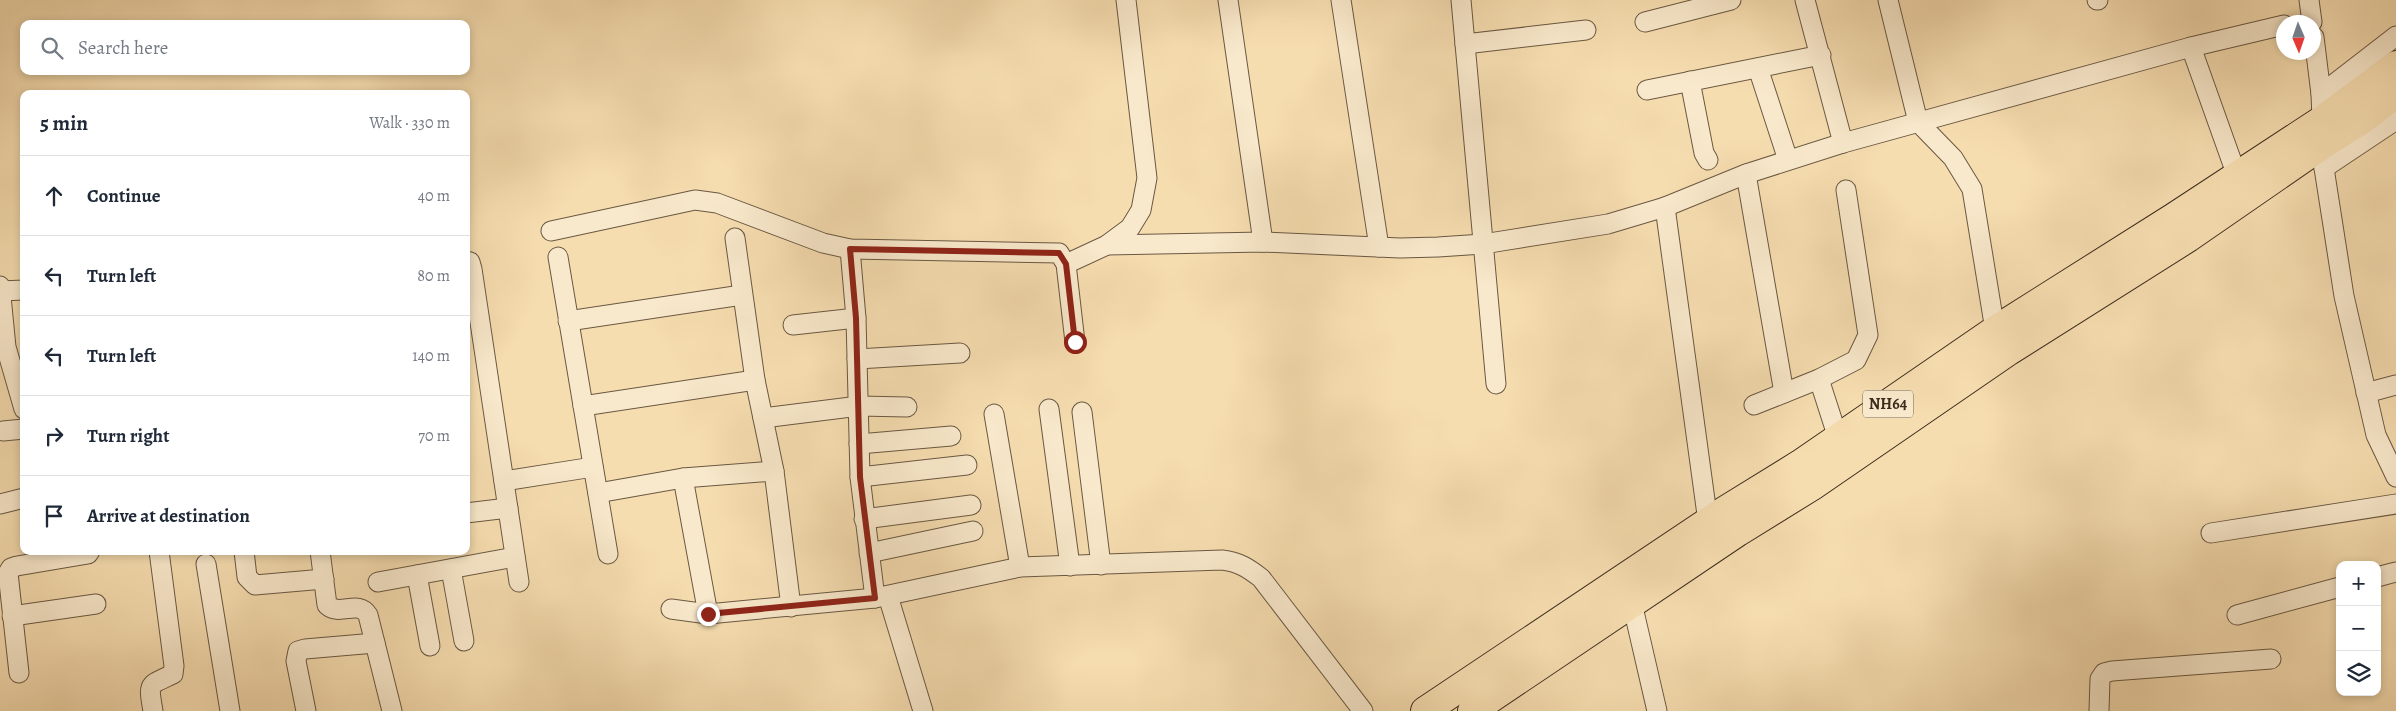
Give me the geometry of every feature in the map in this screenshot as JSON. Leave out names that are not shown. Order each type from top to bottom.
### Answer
[{"type":"highway","name":"NH64","points":[[2357,109],[2396,64]]},
{"type":"highway","name":"NH64","points":[[1472,711],[1738,532],[1814,485],[2009,351],[2188,238],[2323,131],[2357,109],[2396,94]]},
{"type":"highway","name":"NH64","points":[[1425,711],[1708,522],[1838,438],[1995,330],[2236,176],[2323,131]]},
{"type":"street","points":[[1066,264],[1107,244],[1130,228],[1141,210],[1147,178],[1126,0]]},
{"type":"street","points":[[1228,0],[1263,242]]},
{"type":"street","points":[[1341,0],[1379,247]]},
{"type":"street","points":[[1461,0],[1496,384]]},
{"type":"street","points":[[1645,22],[1731,0]]},
{"type":"street","points":[[1805,0],[1843,142]]},
{"type":"street","points":[[1888,0],[1918,122],[1953,158],[1972,189],[1995,330]]},
{"type":"street","points":[[2308,15],[2309,0]]},
{"type":"street","points":[[1107,244],[1263,242],[1409,248],[1483,244],[1608,224],[1665,207],[1746,174],[1843,142],[2191,47],[2276,27]]},
{"type":"street","points":[[1465,44],[1586,30]]},
{"type":"street","points":[[2323,131],[2396,36]]},
{"type":"street","points":[[2191,47],[2236,176]]},
{"type":"street","points":[[1647,90],[1821,55]]},
{"type":"street","points":[[2313,60],[2344,296],[2376,435],[2396,477]]},
{"type":"street","points":[[1758,68],[1788,160]]},
{"type":"street","points":[[1690,81],[1704,153],[1708,160]]},
{"type":"street","points":[[2323,131],[2396,120]]},
{"type":"street","points":[[1746,174],[1784,393]]},
{"type":"street","points":[[1754,405],[1819,379],[1856,360],[1868,335],[1846,190]]},
{"type":"street","points":[[551,231],[695,200],[717,203],[823,244],[850,249],[1046,251],[1059,253],[1066,264],[1075,342]]},
{"type":"street","points":[[1665,207],[1708,522]]},
{"type":"street","points":[[735,238],[755,380],[774,471],[791,607]]},
{"type":"street","points":[[850,249],[856,318],[860,477],[869,553],[882,597],[923,711]]},
{"type":"street","points":[[558,257],[608,554]]},
{"type":"street","points":[[470,262],[518,582]]},
{"type":"street","points":[[20,290],[0,289],[6,347],[20,395]]},
{"type":"street","points":[[568,321],[742,295]]},
{"type":"street","points":[[793,325],[856,318]]},
{"type":"street","points":[[857,359],[960,352]]},
{"type":"street","points":[[1819,379],[1838,438]]},
{"type":"street","points":[[583,406],[755,380]]},
{"type":"street","points":[[2366,393],[2396,385]]},
{"type":"street","points":[[763,418],[859,406],[907,407]]},
{"type":"street","points":[[1049,408],[1070,566]]},
{"type":"street","points":[[1082,412],[1101,565]]},
{"type":"street","points":[[994,414],[1020,568]]},
{"type":"street","points":[[3,431],[20,429]]},
{"type":"street","points":[[859,444],[951,436]]},
{"type":"street","points":[[860,477],[967,465]]},
{"type":"street","points":[[504,481],[593,467]]},
{"type":"street","points":[[598,493],[683,478],[774,471]]},
{"type":"street","points":[[683,478],[708,614]]},
{"type":"street","points":[[0,504],[20,499]]},
{"type":"street","points":[[2211,533],[2396,504]]},
{"type":"street","points":[[864,519],[972,505]]},
{"type":"street","points":[[470,513],[508,508]]},
{"type":"street","points":[[869,553],[974,531]]},
{"type":"street","points":[[19,673],[7,580],[11,568],[82,555]]},
{"type":"street","points":[[153,711],[150,687],[154,681],[173,674],[174,666],[160,555]]},
{"type":"street","points":[[244,555],[247,577],[255,585],[324,579]]},
{"type":"street","points":[[321,555],[327,605],[332,610],[359,607],[364,610],[375,643],[392,711]]},
{"type":"street","points":[[378,582],[515,557]]},
{"type":"street","points":[[671,609],[708,614],[882,597],[1020,568],[1234,561],[1247,567],[1261,578],[1363,711]]},
{"type":"street","points":[[206,564],[230,711]]},
{"type":"street","points":[[451,569],[464,641]]},
{"type":"street","points":[[2381,576],[2396,572]]},
{"type":"street","points":[[417,575],[430,646]]},
{"type":"street","points":[[2237,616],[2336,588]]},
{"type":"street","points":[[1632,603],[1656,711]]},
{"type":"street","points":[[12,616],[96,604]]},
{"type":"street","points":[[306,711],[296,661],[298,652],[304,649],[375,643]]},
{"type":"street","points":[[2099,711],[2100,679],[2104,673],[2271,659]]},
{"type":"route","points":[[708,614],[875,598],[860,477],[856,318],[850,249],[1046,251],[1059,253],[1066,264],[1075,342]]}]
